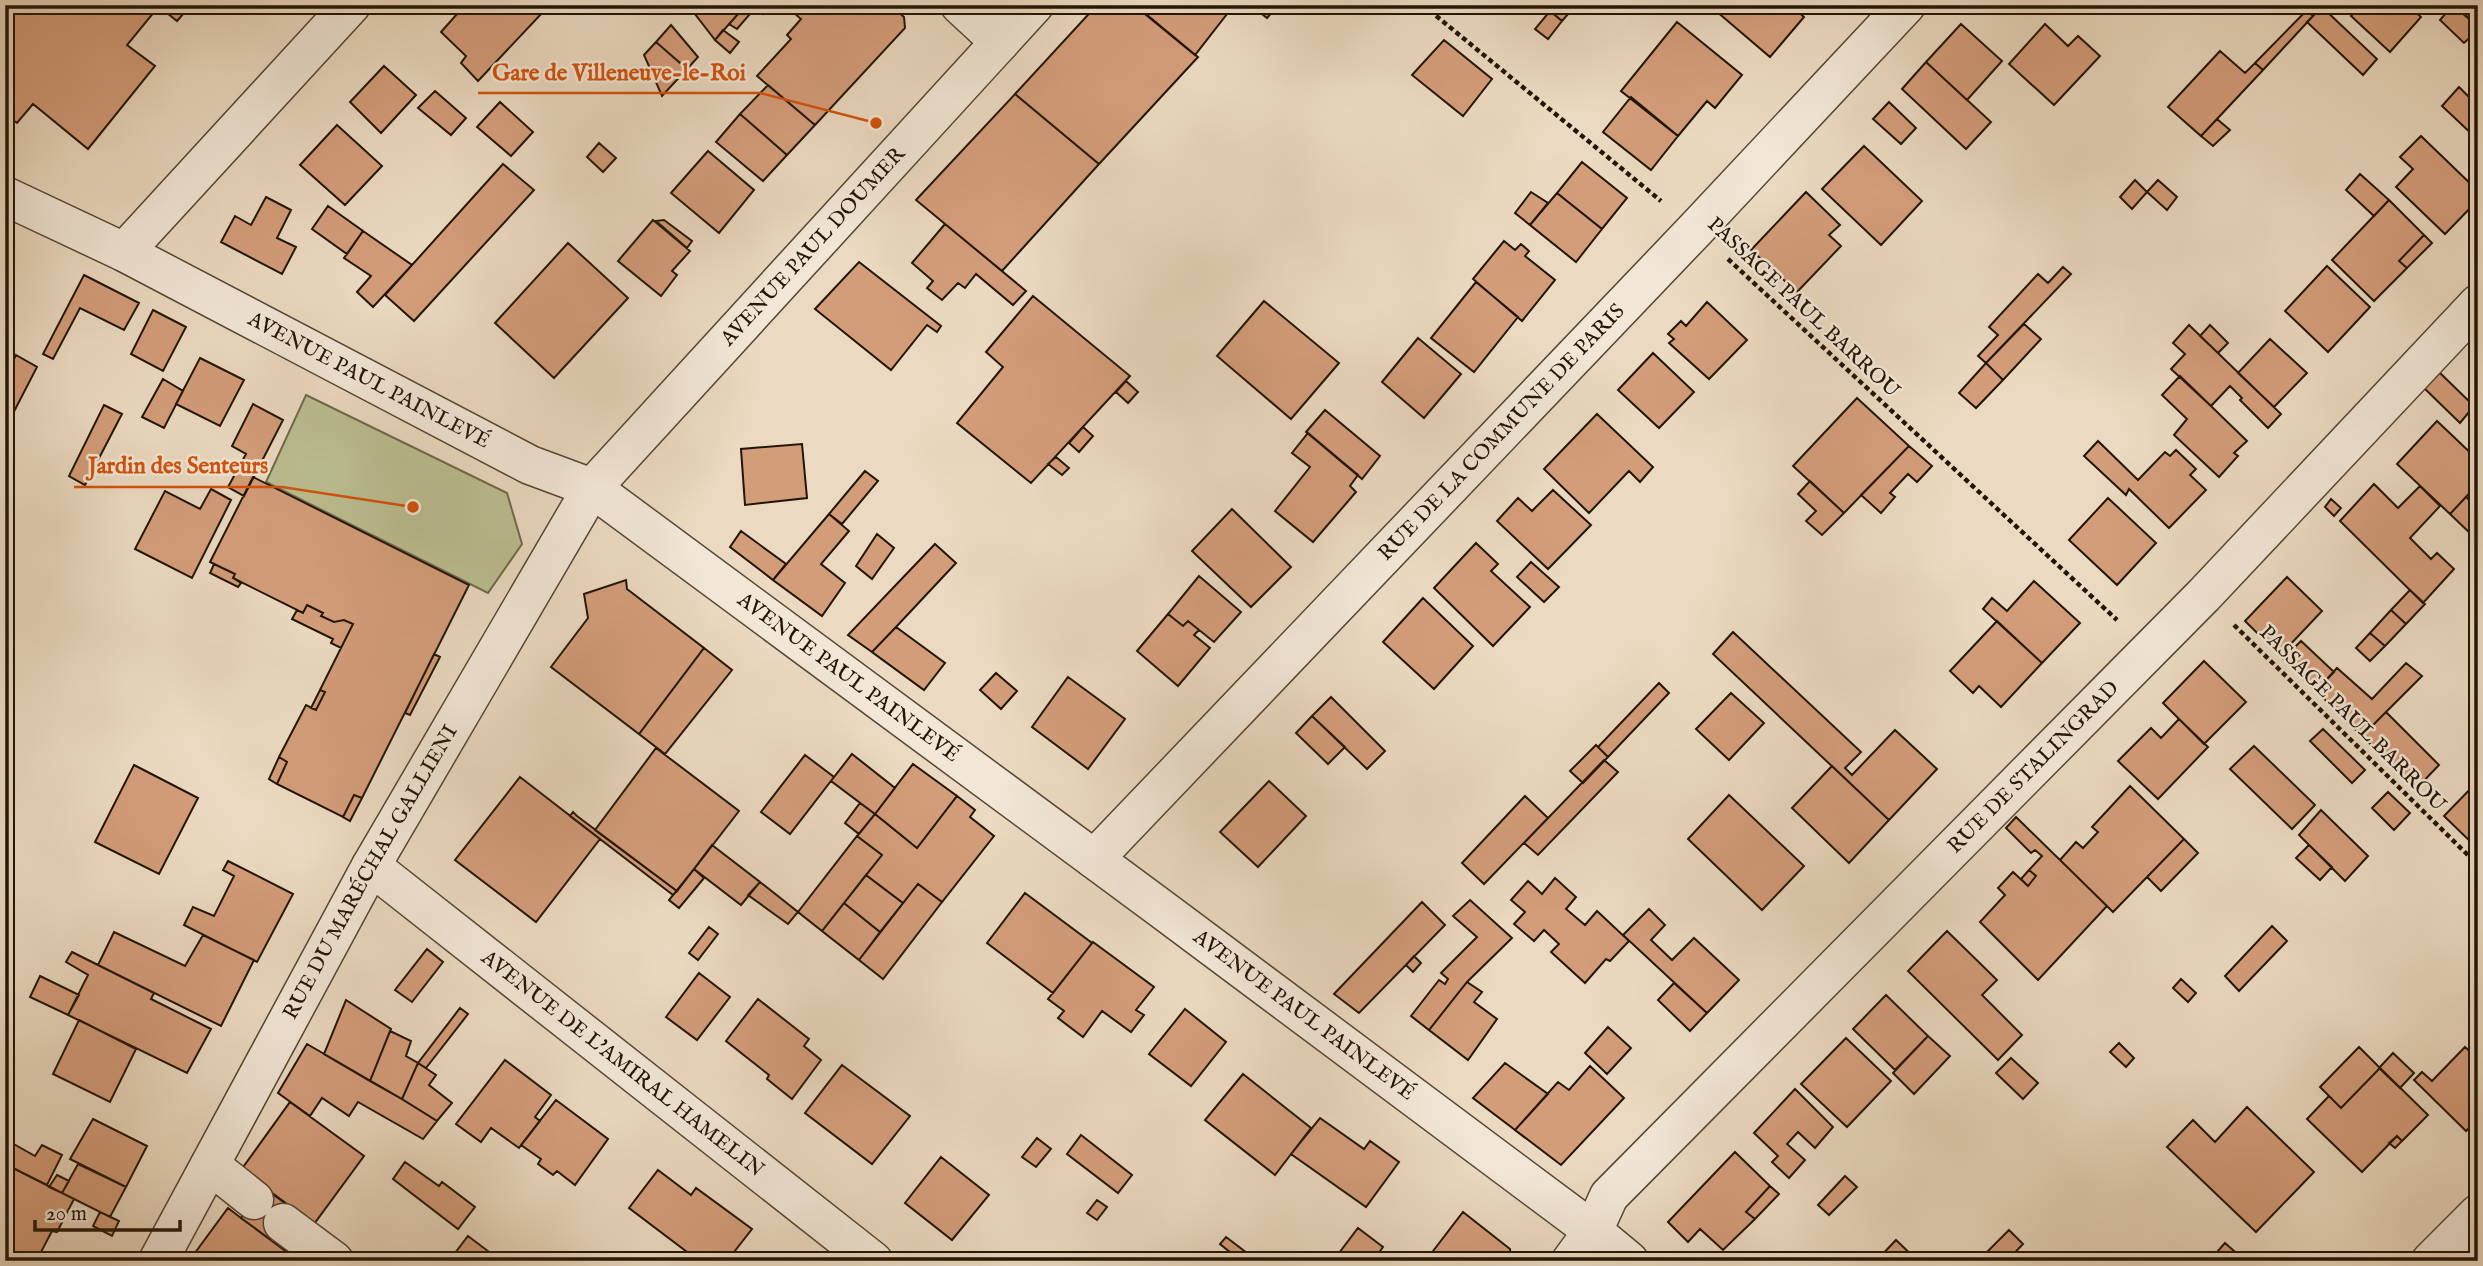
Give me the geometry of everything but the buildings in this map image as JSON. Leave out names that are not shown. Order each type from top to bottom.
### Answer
[{"type":"street","points":[[124,252],[351,5]]},
{"type":"street","points":[[960,5],[1000,42]]},
{"type":"street","name":"AVENUE PAUL DOUMER","points":[[592,488],[1034,5]]},
{"type":"street","name":"RUE DE LA COMMUNE DE PARIS","points":[[1094,859],[1696,229],[1906,5]]},
{"type":"street","name":"AVENUE PAUL PAINLEVÉ","points":[[5,196],[124,252],[530,465],[592,488],[1094,859],[1582,1246],[1629,1261]]},
{"type":"street","name":"RUE DE STALINGRAD","points":[[1582,1246],[1609,1196],[2204,595],[2478,304]]},
{"type":"street","name":"RUE DU MARÉCHAL GALLIENI","points":[[158,1261],[371,866],[592,488]]},
{"type":"street","name":"AVENUE DE L'AMIRAL HAMELIN","points":[[371,866],[866,1258]]},
{"type":"street","points":[[210,1165],[334,1261]]},
{"type":"street","points":[[2431,1261],[2478,1214]]},
{"type":"path","name":"PASSAGE PAUL BARROU","points":[[1423,5],[1696,229],[2149,649]]},
{"type":"path","name":"PASSAGE PAUL BARROU","points":[[2204,595],[2478,865]]},
{"type":"green space","points":[[306,395],[507,493],[522,544],[488,593],[266,482]]},
{"type":"place","name":"Gare de Villeneuve-le-Roi","points":[[876,123]]},
{"type":"place","name":"Jardin des Senteurs","points":[[413,507]]}]
